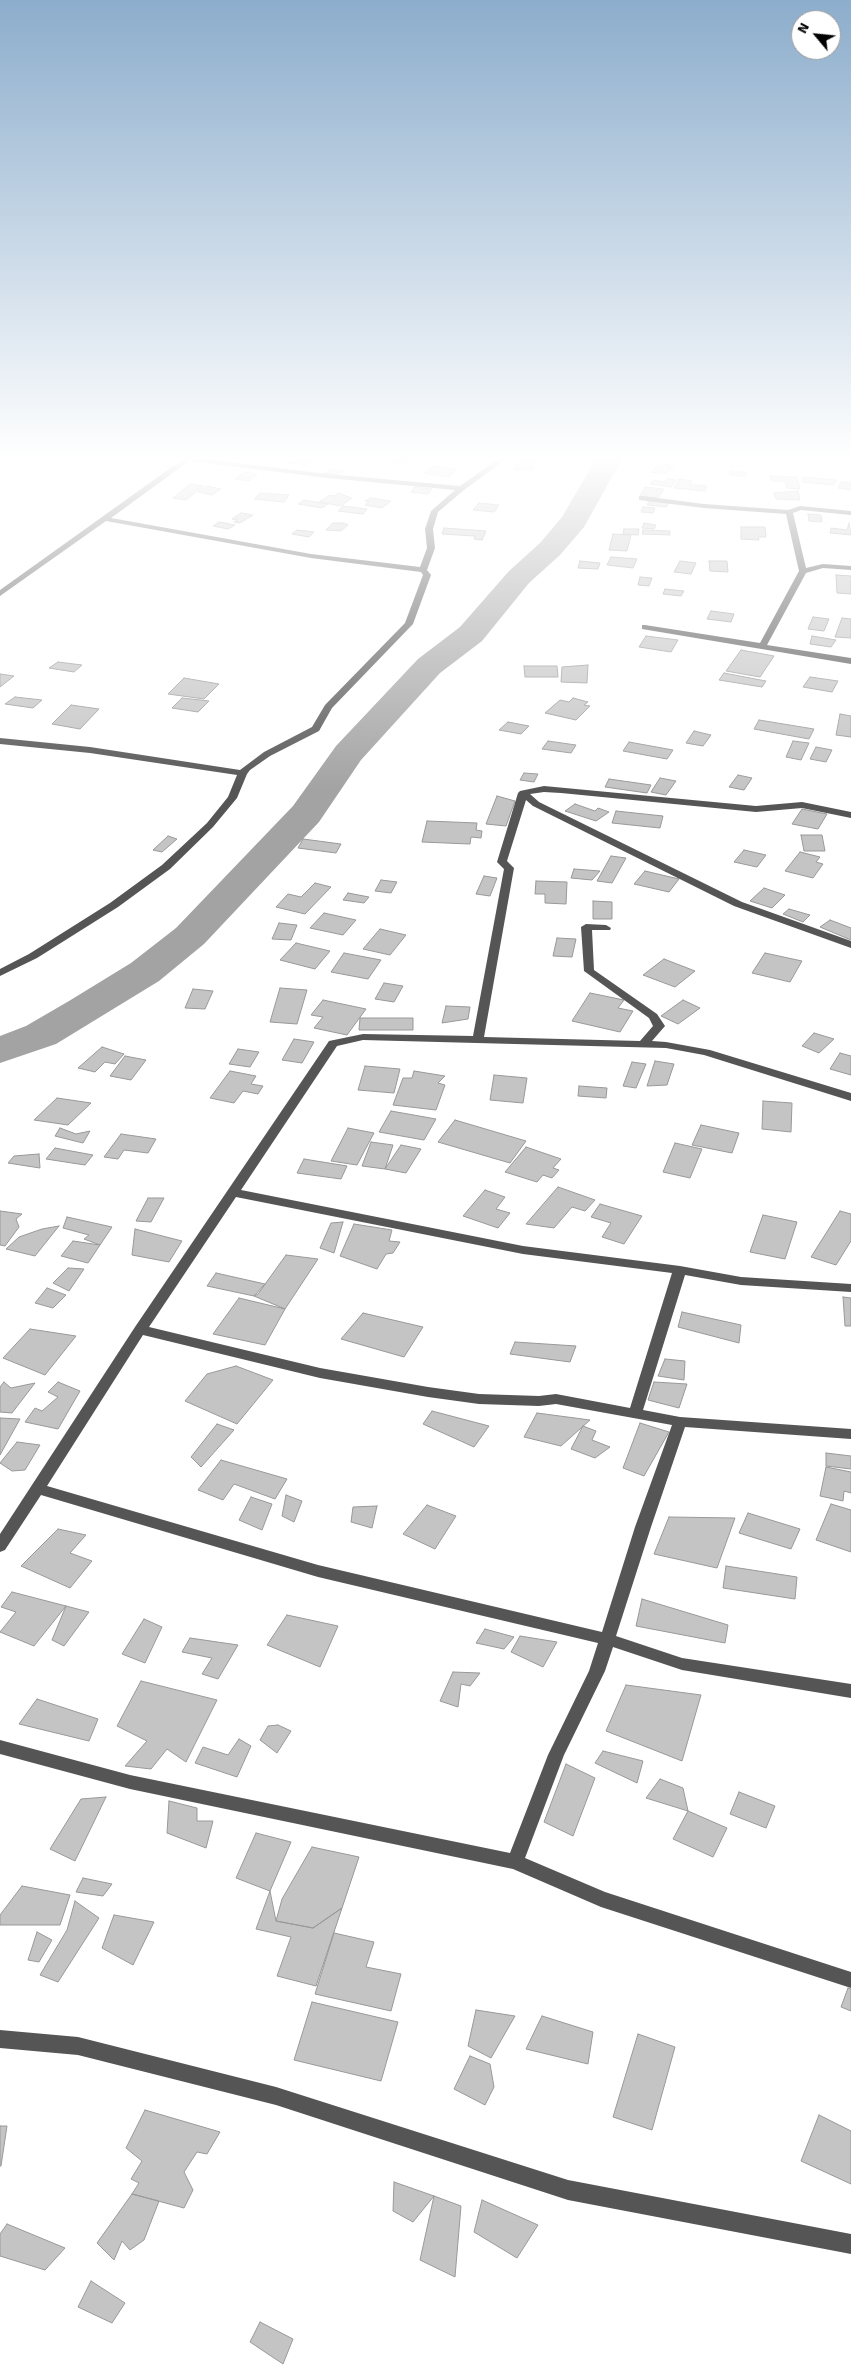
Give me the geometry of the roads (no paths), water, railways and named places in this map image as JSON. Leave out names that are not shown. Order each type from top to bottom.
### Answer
[{"type":"street","points":[[0,594],[34,569]]},
{"type":"street","points":[[0,973],[33,956],[114,905],[166,867],[210,825],[226,805],[240,782],[242,773],[267,754],[312,732],[328,707],[400,636],[409,624],[427,575],[424,570],[419,569]]},
{"type":"street","points":[[762,647],[784,603],[803,571],[809,569]]},
{"type":"street","points":[[645,627],[851,661]]},
{"type":"street","points":[[0,741],[90,750],[242,773]]},
{"type":"street","points":[[523,793],[544,789],[561,790],[756,809],[802,806],[851,815]]},
{"type":"street","points":[[523,793],[536,804],[738,904],[851,945]]},
{"type":"street","points":[[478,1041],[509,868],[502,862],[523,793]]},
{"type":"street","points":[[606,928],[586,927],[589,971],[653,1016],[658,1026],[643,1045]]},
{"type":"street","points":[[0,1546],[140,1330],[333,1043],[363,1037],[666,1045],[706,1052],[851,1097]]},
{"type":"street","points":[[232,1192],[522,1250],[680,1270],[741,1281],[851,1288]]},
{"type":"street","points":[[635,1413],[680,1270]]},
{"type":"street","points":[[140,1330],[320,1373],[428,1392],[479,1399],[539,1401],[556,1399],[680,1422],[851,1434]]},
{"type":"street","points":[[515,1862],[556,1756],[596,1671],[680,1422]]},
{"type":"street","points":[[37,1488],[318,1571],[606,1639],[682,1664],[851,1691]]},
{"type":"street","points":[[0,1747],[130,1782],[515,1862],[601,1899],[851,1980]]},
{"type":"street","points":[[0,2039],[78,2046],[276,2096],[568,2190],[851,2244]]},
{"type":"waterway","points":[[0,1050],[41,1035],[84,1010],[145,972],[190,936],[306,814],[348,753],[429,666],[471,634],[527,569]]}]
